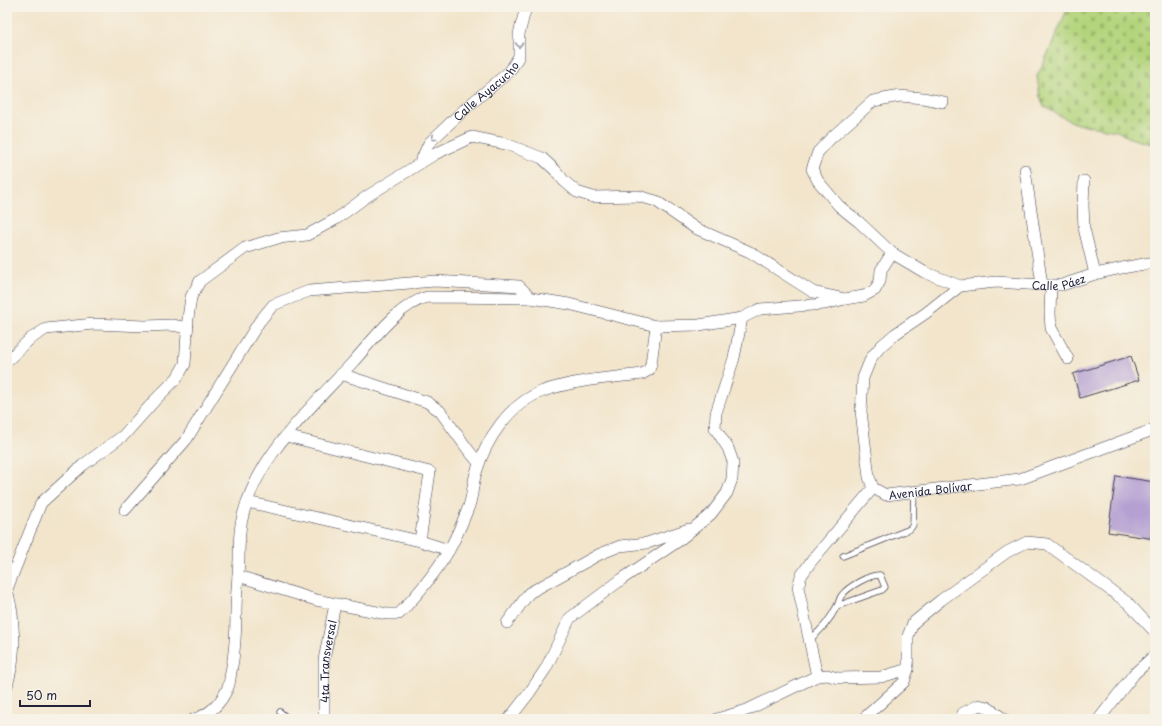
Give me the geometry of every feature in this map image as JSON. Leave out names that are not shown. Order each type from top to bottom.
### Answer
[{"type":"street","name":"Calle Ayacucho","points":[[420,163],[429,143],[467,107],[510,71],[519,56],[519,34],[526,7]]},
{"type":"street","points":[[943,102],[900,96],[873,101],[831,138],[818,152],[812,169],[818,181],[839,206],[859,222],[892,253],[924,272],[960,286]]},
{"type":"street","points":[[7,686],[12,665],[14,642],[12,612],[7,589],[41,504],[83,465],[124,436],[156,399],[177,378],[185,364],[191,297],[200,281],[226,260],[245,248],[278,238],[307,234],[336,219],[366,197],[435,154],[472,137],[506,144],[542,158],[564,181],[578,192],[593,197],[638,196],[656,201],[695,228],[750,252],[813,292],[845,299]]},
{"type":"street","points":[[1025,170],[1046,285],[1051,328],[1068,359]]},
{"type":"street","points":[[1084,181],[1084,228],[1096,274]]},
{"type":"street","points":[[194,719],[202,717],[216,706],[228,687],[236,629],[241,525],[247,502],[255,482],[266,462],[286,436],[392,318],[417,299],[427,297],[531,298],[569,304],[656,326],[699,325],[742,318],[760,309],[825,304],[864,296],[875,290],[880,282],[881,270],[892,253]]},
{"type":"street","name":"Calle Páez","points":[[960,286],[996,282],[1062,285],[1096,274],[1155,262]]},
{"type":"street","points":[[125,510],[186,440],[259,322],[272,305],[309,291],[435,281],[519,286],[531,298]]},
{"type":"street","name":"Avenida Bolívar","points":[[960,286],[926,313],[895,334],[881,346],[871,358],[863,378],[861,411],[868,477],[873,488],[886,495],[1020,479],[1155,429]]},
{"type":"street","points":[[510,719],[546,668],[570,618],[622,579],[677,542],[697,526],[711,514],[727,492],[732,479],[733,462],[728,448],[715,428],[716,413],[734,358],[742,318]]},
{"type":"street","points":[[7,361],[10,360],[30,339],[46,329],[93,324],[145,326],[172,325],[188,328]]},
{"type":"street","points":[[238,576],[316,600],[387,614],[399,614],[415,597],[449,550],[468,509],[479,463],[492,436],[506,417],[522,403],[543,392],[583,381],[642,374],[649,370],[656,326]]},
{"type":"street","points":[[341,374],[427,402],[440,411],[479,463]]},
{"type":"street","points":[[286,436],[430,472],[420,541]]},
{"type":"street","points":[[817,676],[798,587],[801,576],[810,563],[873,488]]},
{"type":"street","points":[[247,502],[420,541],[449,550]]},
{"type":"street","points":[[507,623],[529,593],[600,554],[620,546],[647,543],[697,526]]},
{"type":"street","points":[[863,719],[904,682],[908,669],[908,636],[913,623],[941,600],[1007,552],[1027,542],[1047,544],[1053,548],[1128,603],[1155,632]]},
{"type":"street","name":"4ta Transversal","points":[[324,719],[324,660],[336,604]]},
{"type":"street","points":[[1099,719],[1134,674],[1155,655]]},
{"type":"street","points":[[717,719],[747,710],[817,676],[827,675],[838,678],[880,677],[908,669]]},
{"type":"street","points":[[960,719],[963,713],[979,705],[987,707],[1004,719]]},
{"type":"lane","points":[[843,556],[910,529],[913,524],[914,492]]},
{"type":"lane","points":[[809,640],[820,631],[830,619],[841,596],[846,590],[876,574],[880,575],[885,587],[882,590],[837,606]]},
{"type":"lane","points":[[280,712],[288,719]]},
{"type":"green space","points":[[1068,7],[1155,7],[1155,145],[1130,138],[1117,131],[1077,124],[1044,106],[1040,97],[1037,76]]},
{"type":"building","points":[[1131,356],[1139,380],[1080,398],[1073,374]]},
{"type":"building","points":[[1116,476],[1155,482],[1155,539],[1108,532]]}]
